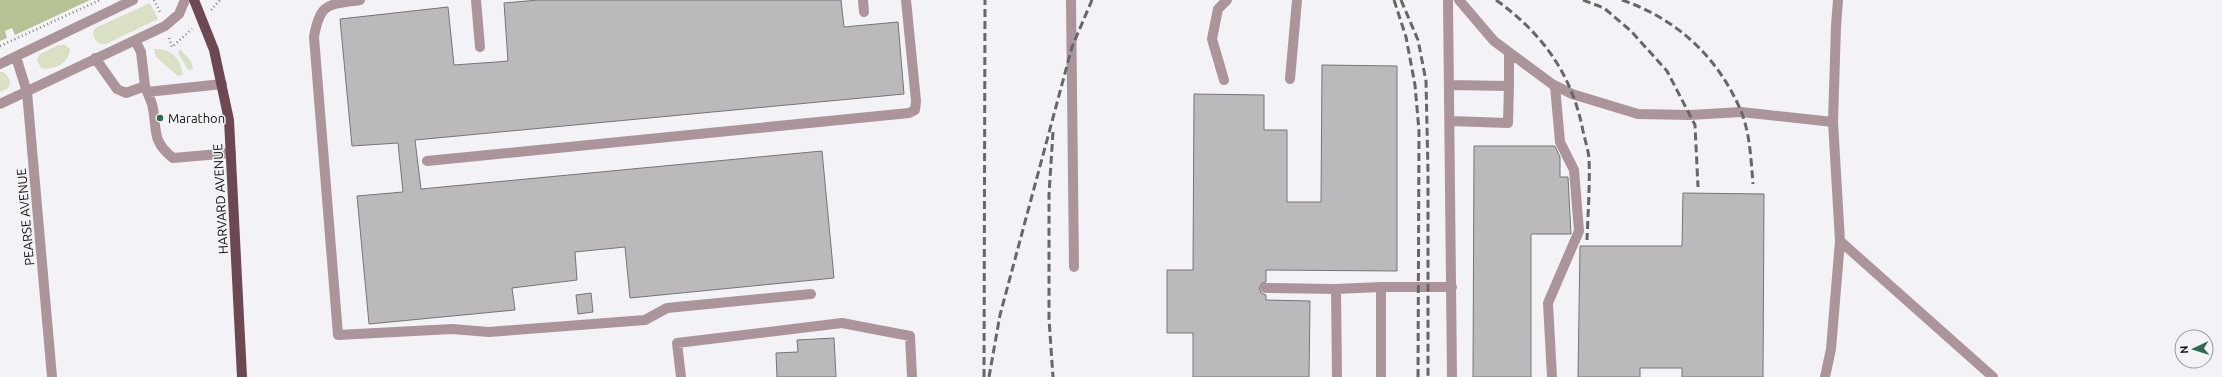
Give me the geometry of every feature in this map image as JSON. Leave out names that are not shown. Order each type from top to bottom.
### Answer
[{"type":"main road","name":"HARVARD AVENUE","points":[[194,0],[214,50],[229,120],[242,377]]},
{"type":"street","points":[[0,64],[133,0]]},
{"type":"street","points":[[0,104],[165,26],[179,14],[185,0]]},
{"type":"street","points":[[360,0],[329,5],[317,18],[314,37],[338,335],[452,329],[489,332],[645,320],[667,308],[811,294]]},
{"type":"street","points":[[476,0],[480,47]]},
{"type":"street","points":[[863,0],[864,12]]},
{"type":"street","points":[[427,161],[909,113],[915,110],[916,101],[906,0]]},
{"type":"street","points":[[1071,0],[1074,267]]},
{"type":"street","points":[[1224,80],[1212,39],[1218,8],[1227,0]]},
{"type":"street","points":[[1290,79],[1297,0]]},
{"type":"street","points":[[1448,0],[1452,377]]},
{"type":"street","points":[[1460,0],[1494,41],[1555,86],[1572,94],[1638,114],[1690,115],[1741,112],[1833,122]]},
{"type":"street","points":[[1825,377],[1831,349],[1840,241],[1833,122],[1838,0]]},
{"type":"street","points":[[135,40],[141,52],[146,89],[152,104],[155,135],[164,151],[173,158],[231,153]]},
{"type":"street","points":[[1450,121],[1508,123],[1509,52]]},
{"type":"street","name":"PEARSE AVENUE","points":[[16,57],[27,92],[52,377]]},
{"type":"street","points":[[95,58],[117,89],[126,93],[146,89],[222,84]]},
{"type":"street","points":[[1449,85],[1509,86]]},
{"type":"street","points":[[1552,377],[1548,303],[1579,231],[1574,170],[1560,142],[1555,86]]},
{"type":"street","points":[[1840,241],[1993,377]]},
{"type":"street","points":[[1266,288],[1336,289],[1452,287]]},
{"type":"street","points":[[1381,288],[1381,377]]},
{"type":"street","points":[[1336,289],[1337,377]]},
{"type":"street","points":[[681,377],[677,343],[842,323],[910,336],[912,377]]},
{"type":"path","points":[[0,46],[100,0]]},
{"type":"path","points":[[154,0],[162,15]]},
{"type":"green space","points":[[0,0],[90,0],[15,35],[12,28],[5,31],[7,38],[0,41]]},
{"type":"green space","points":[[150,3],[158,19],[106,44],[101,44],[95,39],[93,33],[95,28]]},
{"type":"green space","points":[[58,45],[65,45],[70,49],[67,58],[60,65],[55,67],[46,69],[41,68],[37,60],[40,54]]},
{"type":"green space","points":[[154,49],[166,51],[174,56],[180,64],[183,75],[178,76],[156,57]]},
{"type":"green space","points":[[180,49],[191,61],[193,69],[188,70],[178,53]]},
{"type":"green space","points":[[0,72],[3,72],[10,81],[8,88],[0,92]]},
{"type":"building","points":[[538,0],[841,0],[844,27],[898,22],[904,94],[415,140],[421,189],[822,151],[834,278],[630,298],[625,247],[575,252],[577,280],[512,288],[515,310],[369,324],[357,196],[403,192],[398,143],[352,146],[340,19],[448,7],[454,65],[508,61],[504,3]]},
{"type":"building","points":[[1322,65],[1397,66],[1397,271],[1266,270],[1266,282],[1262,283],[1259,288],[1261,293],[1266,295],[1266,300],[1310,301],[1309,377],[1193,377],[1193,333],[1167,333],[1167,270],[1193,270],[1194,94],[1264,95],[1264,130],[1287,130],[1287,202],[1321,202]]},
{"type":"building","points":[[1474,146],[1555,146],[1560,157],[1560,177],[1568,177],[1571,234],[1531,234],[1531,377],[1473,377]]},
{"type":"building","points":[[1683,193],[1764,194],[1763,377],[1682,377],[1682,368],[1640,368],[1640,377],[1578,377],[1580,246],[1682,246]]},
{"type":"building","points":[[591,293],[593,312],[578,314],[576,295]]},
{"type":"building","points":[[834,338],[836,377],[777,377],[776,353],[798,352],[797,340]]},
{"type":"railway","points":[[984,377],[985,0]]},
{"type":"railway","points":[[989,377],[1000,315],[1072,47],[1092,0]]},
{"type":"railway","points":[[1394,0],[1406,37],[1415,85],[1419,131],[1418,377]]},
{"type":"railway","points":[[1401,0],[1418,40],[1426,81],[1428,172],[1428,377]]},
{"type":"railway","points":[[1496,0],[1527,26],[1541,41],[1553,56],[1571,91],[1578,110],[1589,158],[1587,240]]},
{"type":"railway","points":[[1583,0],[1604,8],[1631,31],[1667,71],[1695,125],[1698,187]]},
{"type":"railway","points":[[1622,0],[1642,8],[1678,29],[1694,42],[1708,57],[1732,92],[1744,119],[1750,147],[1753,184]]},
{"type":"railway","points":[[1053,132],[1049,194],[1049,319],[1053,377]]},
{"type":"place","name":"Marathon","points":[[160,118]]}]
